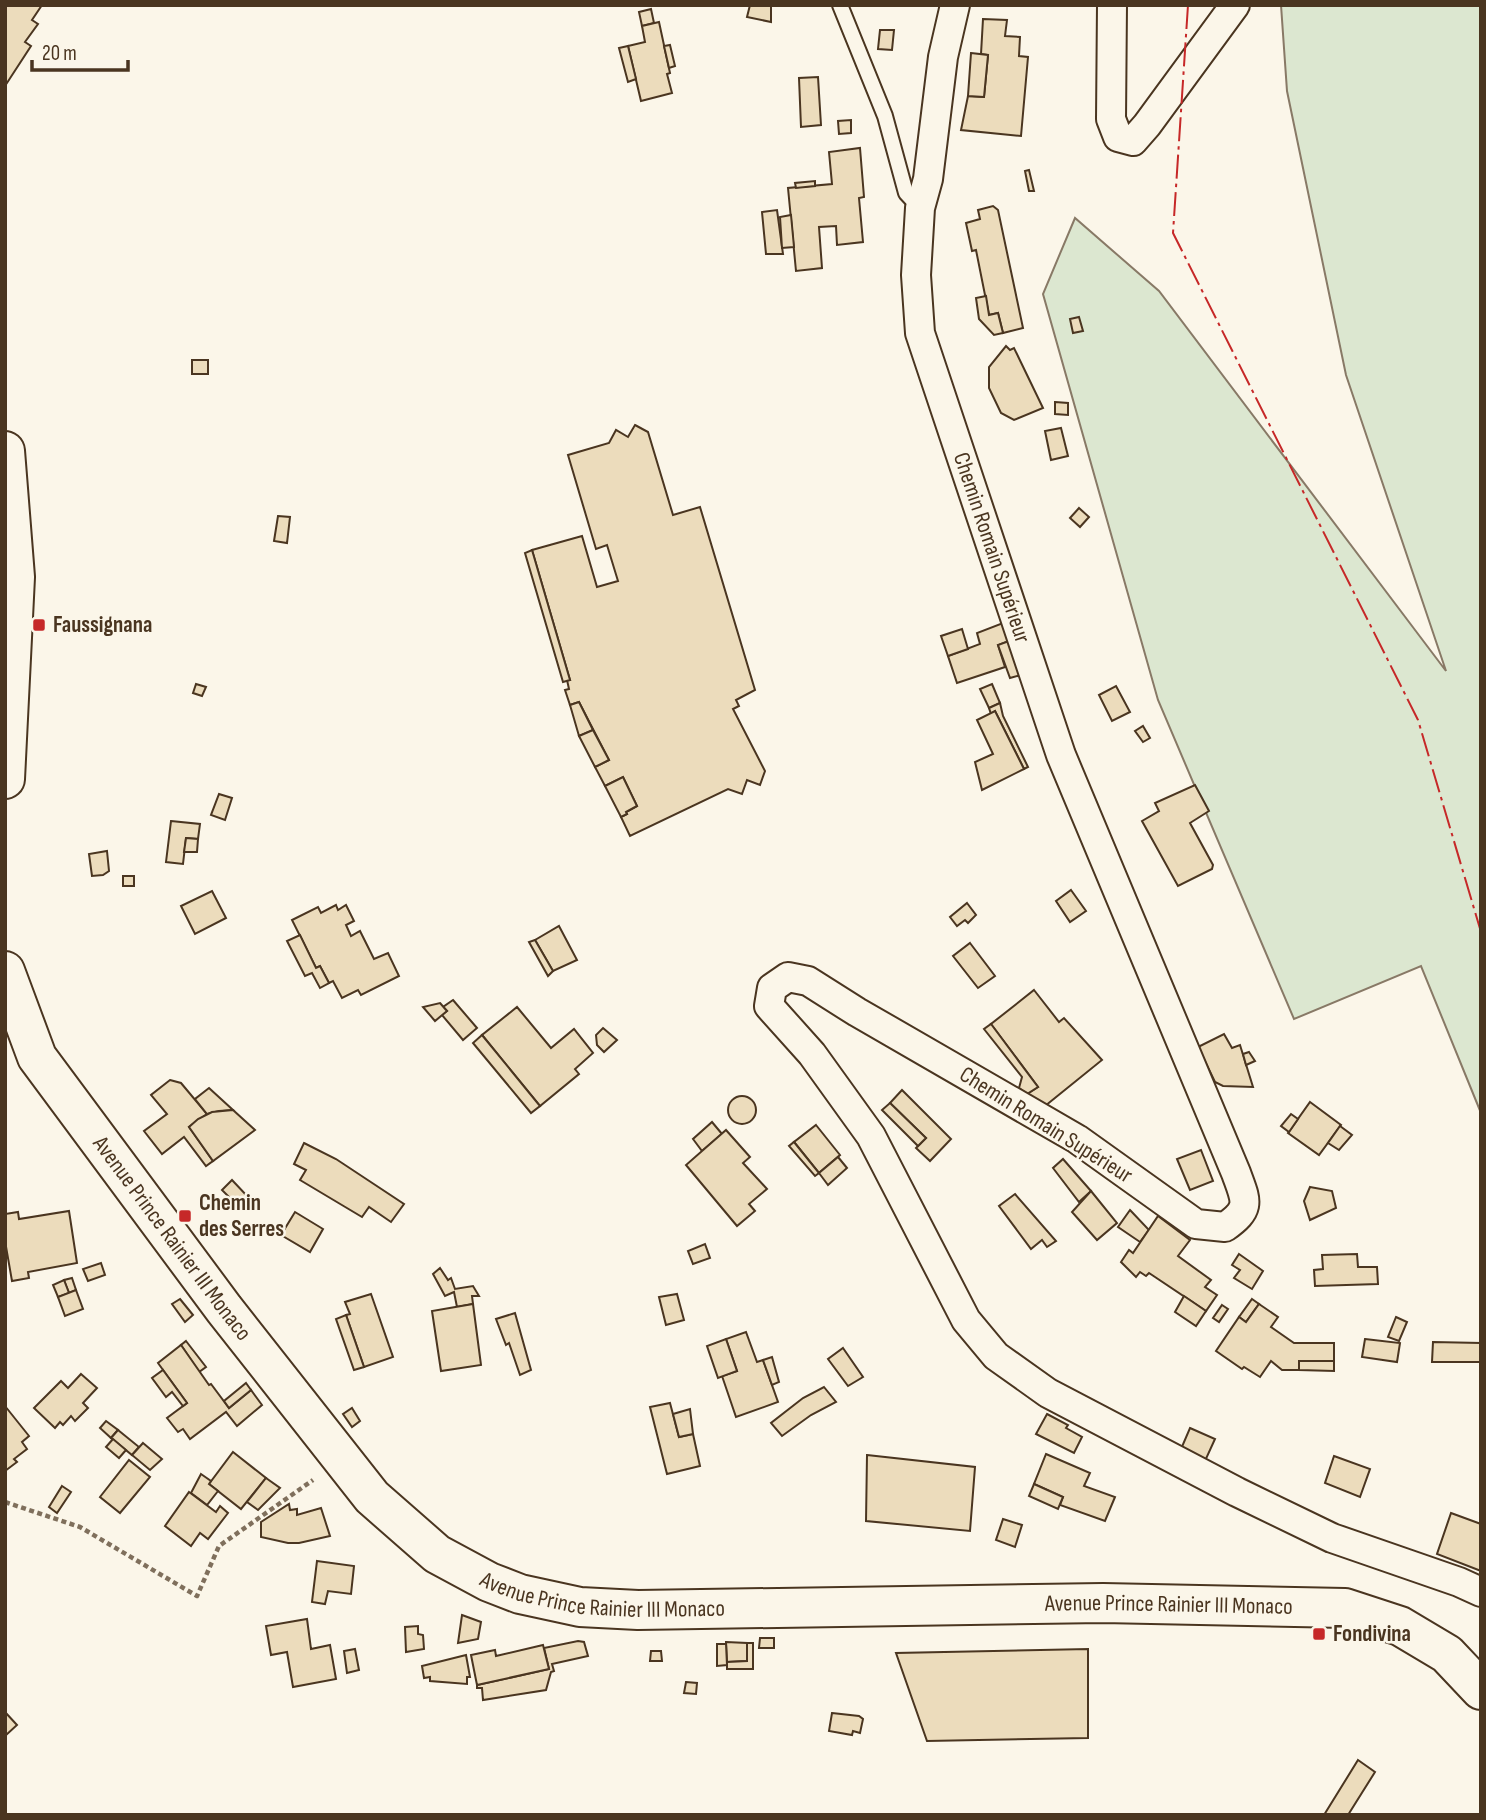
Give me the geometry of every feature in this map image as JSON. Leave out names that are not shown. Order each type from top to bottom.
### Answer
[{"type":"main road","points":[[5,451],[15,577],[5,779]]},
{"type":"main road","name":"Avenue Prince Rainier III Monaco","points":[[5,971],[37,1057],[224,1309],[372,1497],[437,1554],[489,1582],[520,1594],[580,1606],[638,1610],[1103,1602],[1345,1608],[1400,1626],[1447,1654],[1481,1690]]},
{"type":"street","name":"Chemin Romain Supérieur","points":[[955,5],[943,57],[928,179],[920,208],[916,275],[920,332],[1061,755],[1236,1173],[1245,1201],[1240,1217],[1225,1227],[1196,1224],[1077,1139],[808,981],[788,977],[772,988],[768,1006],[812,1054],[871,1136],[966,1320],[996,1356],[1048,1393],[1237,1492],[1332,1538],[1481,1592]]},
{"type":"street","points":[[1112,5],[1111,118],[1118,137],[1133,141],[1235,5]]},
{"type":"lane","points":[[840,5],[885,116],[906,193],[920,208]]},
{"type":"path","points":[[5,1502],[80,1527],[197,1596],[219,1546],[311,1480],[372,1497]]},
{"type":"green space","points":[[1281,5],[1481,5],[1481,1113],[1421,966],[1294,1019],[1158,700],[1043,294],[1075,218],[1159,291],[1446,671],[1346,375],[1287,91]]},
{"type":"building","points":[[5,5],[42,5],[32,20],[38,24],[25,42],[31,46],[5,86]]},
{"type":"building","points":[[750,5],[771,5],[771,22],[747,17]]},
{"type":"building","points":[[651,9],[654,23],[642,26],[639,12]]},
{"type":"building","points":[[983,19],[1007,20],[1005,36],[1020,37],[1019,56],[1028,57],[1021,136],[961,130],[968,96],[984,97],[988,55],[981,54]]},
{"type":"building","points":[[659,22],[672,93],[641,101],[628,46],[645,42],[642,26]]},
{"type":"building","points":[[880,30],[894,30],[892,50],[878,49]]},
{"type":"building","points":[[670,45],[675,66],[669,68],[664,46]]},
{"type":"building","points":[[628,46],[636,79],[628,82],[619,48]]},
{"type":"building","points":[[971,53],[988,55],[984,97],[968,96]]},
{"type":"building","points":[[818,77],[821,125],[801,127],[799,78]]},
{"type":"building","points":[[851,120],[851,133],[839,134],[838,121]]},
{"type":"building","points":[[860,148],[864,197],[859,198],[863,242],[837,245],[836,226],[819,227],[822,268],[796,271],[788,188],[832,184],[829,152]]},
{"type":"building","points":[[1029,170],[1034,191],[1029,191],[1025,171]]},
{"type":"building","points":[[815,181],[815,186],[796,188],[795,183]]},
{"type":"building","points":[[993,206],[998,210],[1023,328],[1003,333],[998,313],[989,315],[976,250],[972,251],[966,223],[980,219],[978,210]]},
{"type":"building","points":[[777,210],[783,254],[766,254],[762,212]]},
{"type":"building","points":[[791,215],[794,247],[782,248],[780,217]]},
{"type":"building","points":[[986,296],[989,315],[998,313],[1003,333],[994,335],[979,319],[976,298]]},
{"type":"building","points":[[1079,317],[1083,331],[1073,333],[1070,319]]},
{"type":"building","points":[[1006,346],[1010,350],[1014,348],[1043,408],[1014,420],[1001,413],[989,388],[989,367]]},
{"type":"building","points":[[192,360],[208,360],[208,374],[192,374]]},
{"type":"building","points":[[1055,402],[1068,403],[1068,415],[1055,414]]},
{"type":"building","points":[[635,425],[648,432],[673,515],[700,507],[755,690],[736,700],[739,706],[733,709],[765,771],[760,785],[747,780],[742,794],[728,789],[630,836],[621,817],[637,806],[623,777],[605,786],[595,767],[609,760],[579,702],[570,705],[565,690],[569,689],[567,680],[570,680],[532,550],[582,536],[597,587],[618,581],[607,545],[596,549],[568,455],[609,443],[616,430],[628,437]]},
{"type":"building","points":[[1061,428],[1068,456],[1051,460],[1045,431]]},
{"type":"building","points":[[1079,508],[1089,517],[1080,527],[1070,518]]},
{"type":"building","points":[[278,516],[290,517],[287,543],[274,541]]},
{"type":"building","points":[[532,550],[570,680],[563,682],[525,553]]},
{"type":"building","points":[[1003,623],[1009,641],[998,645],[1005,667],[957,683],[948,656],[980,644],[977,633]]},
{"type":"building","points":[[962,629],[968,649],[948,656],[941,636]]},
{"type":"building","points":[[1009,641],[1021,675],[1010,678],[998,645]]},
{"type":"building","points":[[196,684],[206,687],[202,696],[193,693]]},
{"type":"building","points":[[992,684],[1000,703],[989,708],[980,689]]},
{"type":"building","points":[[1116,686],[1130,712],[1112,721],[1099,695]]},
{"type":"building","points":[[579,702],[593,730],[579,736],[570,705]]},
{"type":"building","points":[[1000,703],[1003,716],[1028,767],[1024,769],[995,711],[991,714],[989,708]]},
{"type":"building","points":[[995,711],[1024,769],[982,790],[975,762],[993,754],[977,720]]},
{"type":"building","points":[[1143,726],[1150,738],[1143,742],[1135,731]]},
{"type":"building","points":[[593,730],[609,760],[595,767],[579,736]]},
{"type":"building","points":[[623,777],[637,806],[621,817],[605,786]]},
{"type":"building","points":[[1195,785],[1209,811],[1190,823],[1213,865],[1212,869],[1178,886],[1142,821],[1159,811],[1155,803]]},
{"type":"building","points":[[219,794],[232,798],[225,820],[211,815]]},
{"type":"building","points":[[171,821],[200,824],[198,839],[186,838],[183,864],[166,862]]},
{"type":"building","points":[[186,838],[198,839],[197,852],[184,852]]},
{"type":"building","points":[[107,851],[109,871],[103,875],[92,876],[89,854]]},
{"type":"building","points":[[123,876],[134,876],[134,886],[123,886]]},
{"type":"building","points":[[1071,890],[1086,911],[1070,922],[1056,901]]},
{"type":"building","points":[[212,891],[226,918],[195,934],[181,906]]},
{"type":"building","points":[[967,903],[976,915],[968,923],[965,920],[957,926],[950,917]]},
{"type":"building","points":[[336,905],[338,910],[346,905],[354,921],[346,925],[351,936],[360,931],[374,959],[388,953],[399,976],[361,995],[358,990],[342,998],[333,981],[329,983],[320,966],[316,968],[292,920],[318,907],[321,913]]},
{"type":"building","points":[[559,926],[577,960],[553,971],[535,940]]},
{"type":"building","points":[[300,935],[316,968],[320,966],[329,983],[320,988],[312,973],[305,976],[287,941]]},
{"type":"building","points":[[535,940],[553,971],[548,976],[529,942]]},
{"type":"building","points":[[970,943],[995,976],[978,988],[953,956]]},
{"type":"building","points":[[1034,990],[1059,1022],[1064,1018],[1102,1060],[1045,1106],[1027,1094],[1038,1087],[991,1024]]},
{"type":"building","points":[[453,1000],[477,1028],[463,1040],[442,1015],[447,1011],[443,1007]]},
{"type":"building","points":[[440,1003],[447,1011],[435,1021],[423,1007]]},
{"type":"building","points":[[517,1007],[551,1048],[574,1029],[593,1053],[575,1069],[579,1074],[540,1106],[482,1035]]},
{"type":"building","points":[[991,1024],[1038,1087],[1027,1094],[1019,1088],[1022,1077],[984,1029]]},
{"type":"building","points":[[603,1028],[617,1040],[604,1052],[597,1045],[596,1035]]},
{"type":"building","points":[[1224,1034],[1232,1048],[1240,1045],[1253,1087],[1223,1086],[1215,1082],[1198,1047]]},
{"type":"building","points":[[482,1035],[540,1106],[531,1113],[473,1043]]},
{"type":"building","points":[[1249,1052],[1255,1061],[1246,1065],[1243,1054]]},
{"type":"building","points":[[170,1080],[181,1083],[207,1114],[189,1127],[213,1161],[206,1166],[184,1137],[162,1154],[144,1131],[167,1114],[151,1095]]},
{"type":"building","points":[[209,1088],[233,1110],[207,1114],[195,1099]]},
{"type":"building","points":[[902,1090],[951,1139],[930,1161],[916,1148],[926,1138],[890,1103]]},
{"type":"building","points":[[742,1096],[752,1100],[756,1110],[752,1120],[742,1124],[732,1120],[728,1110],[732,1100]]},
{"type":"building","points":[[1310,1102],[1341,1125],[1319,1155],[1288,1133]]},
{"type":"building","points":[[890,1103],[926,1138],[918,1146],[882,1110]]},
{"type":"building","points":[[233,1110],[255,1130],[213,1161],[189,1127],[212,1112]]},
{"type":"building","points":[[1291,1114],[1298,1119],[1289,1132],[1281,1126]]},
{"type":"building","points":[[712,1122],[722,1134],[702,1151],[693,1139]]},
{"type":"building","points":[[816,1125],[840,1155],[819,1173],[794,1142]]},
{"type":"building","points":[[1340,1126],[1352,1135],[1339,1150],[1328,1143]]},
{"type":"building","points":[[726,1130],[750,1157],[743,1163],[767,1189],[749,1204],[755,1211],[737,1226],[686,1165]]},
{"type":"building","points":[[794,1142],[819,1173],[815,1176],[789,1146]]},
{"type":"building","points":[[304,1143],[336,1159],[404,1204],[391,1222],[369,1207],[362,1217],[300,1180],[306,1170],[294,1164]]},
{"type":"building","points":[[1201,1150],[1213,1181],[1190,1190],[1177,1159]]},
{"type":"building","points":[[838,1157],[847,1168],[828,1185],[819,1173]]},
{"type":"building","points":[[1063,1159],[1091,1191],[1079,1202],[1053,1168]]},
{"type":"building","points":[[232,1180],[249,1198],[240,1208],[222,1190]]},
{"type":"building","points":[[1310,1187],[1332,1191],[1336,1208],[1310,1220],[1304,1201]]},
{"type":"building","points":[[1091,1191],[1117,1223],[1097,1240],[1072,1212]]},
{"type":"building","points":[[1015,1194],[1056,1241],[1047,1247],[1042,1240],[1031,1249],[999,1206]]},
{"type":"building","points":[[1130,1210],[1149,1230],[1140,1242],[1118,1227]]},
{"type":"building","points":[[69,1211],[77,1263],[28,1272],[29,1278],[12,1281],[5,1241],[5,1214],[18,1212],[19,1219]]},
{"type":"building","points":[[295,1212],[323,1229],[310,1252],[281,1235]]},
{"type":"building","points":[[1158,1216],[1190,1240],[1178,1256],[1211,1280],[1205,1287],[1217,1295],[1206,1311],[1149,1273],[1146,1276],[1140,1272],[1136,1277],[1121,1262],[1129,1250],[1133,1253]]},
{"type":"building","points":[[705,1244],[710,1258],[693,1264],[688,1251]]},
{"type":"building","points":[[1239,1254],[1263,1271],[1252,1289],[1234,1278],[1240,1270],[1232,1265]]},
{"type":"building","points":[[1357,1254],[1358,1267],[1377,1267],[1378,1284],[1315,1286],[1314,1270],[1323,1269],[1322,1255]]},
{"type":"building","points":[[101,1263],[105,1275],[88,1281],[83,1269]]},
{"type":"building","points":[[440,1268],[448,1280],[451,1278],[455,1289],[473,1286],[479,1296],[472,1296],[473,1304],[457,1307],[454,1292],[445,1296],[433,1274]]},
{"type":"building","points":[[72,1278],[76,1290],[69,1293],[64,1280]]},
{"type":"building","points":[[64,1280],[69,1293],[58,1297],[53,1285]]},
{"type":"building","points":[[76,1290],[83,1309],[65,1316],[58,1297]]},
{"type":"building","points":[[371,1294],[393,1357],[364,1367],[346,1315],[350,1314],[345,1302]]},
{"type":"building","points":[[677,1294],[684,1320],[666,1325],[659,1297]]},
{"type":"building","points":[[1184,1296],[1206,1311],[1196,1326],[1175,1312]]},
{"type":"building","points":[[180,1299],[193,1315],[185,1322],[172,1304]]},
{"type":"building","points":[[1252,1299],[1259,1304],[1246,1322],[1239,1317]]},
{"type":"building","points":[[473,1304],[481,1365],[441,1371],[432,1311]]},
{"type":"building","points":[[1259,1304],[1278,1317],[1271,1327],[1294,1343],[1334,1343],[1334,1361],[1299,1361],[1299,1370],[1282,1370],[1271,1361],[1260,1377],[1244,1367],[1242,1369],[1216,1351],[1239,1317],[1246,1322]]},
{"type":"building","points":[[1222,1305],[1228,1309],[1219,1322],[1213,1318]]},
{"type":"building","points":[[515,1313],[531,1370],[520,1375],[509,1343],[506,1345],[496,1319]]},
{"type":"building","points":[[346,1315],[364,1367],[354,1370],[336,1319]]},
{"type":"building","points":[[1396,1317],[1407,1322],[1399,1341],[1388,1337]]},
{"type":"building","points":[[746,1332],[757,1362],[763,1360],[778,1402],[736,1417],[722,1376],[737,1371],[726,1339]]},
{"type":"building","points":[[726,1339],[737,1371],[718,1378],[707,1346]]},
{"type":"building","points":[[1365,1339],[1400,1343],[1397,1362],[1362,1357]]},
{"type":"building","points":[[186,1341],[206,1367],[199,1372],[181,1345]]},
{"type":"building","points":[[1433,1342],[1481,1343],[1481,1362],[1432,1362]]},
{"type":"building","points":[[181,1345],[229,1408],[251,1390],[262,1405],[237,1426],[226,1412],[190,1439],[183,1429],[178,1432],[167,1418],[187,1403],[158,1363]]},
{"type":"building","points":[[843,1348],[863,1377],[848,1386],[828,1359]]},
{"type":"building","points":[[772,1357],[779,1382],[772,1385],[763,1360]]},
{"type":"building","points":[[1299,1361],[1334,1361],[1334,1371],[1299,1370]]},
{"type":"building","points":[[163,1370],[187,1403],[183,1406],[172,1392],[166,1397],[152,1378]]},
{"type":"building","points":[[81,1374],[97,1388],[83,1403],[88,1408],[75,1421],[71,1416],[63,1425],[60,1422],[55,1428],[34,1408],[61,1381],[68,1388]]},
{"type":"building","points":[[246,1383],[251,1390],[229,1408],[224,1401]]},
{"type":"building","points":[[824,1387],[836,1402],[811,1415],[782,1436],[771,1423],[803,1398]]},
{"type":"building","points":[[670,1403],[679,1437],[693,1434],[700,1466],[667,1474],[650,1407]]},
{"type":"building","points":[[5,1406],[29,1436],[22,1442],[27,1449],[14,1459],[17,1462],[5,1471]]},
{"type":"building","points":[[352,1408],[360,1421],[352,1427],[343,1414]]},
{"type":"building","points":[[690,1409],[693,1434],[679,1437],[673,1414]]},
{"type":"building","points":[[1047,1414],[1068,1425],[1066,1428],[1082,1437],[1074,1453],[1036,1434]]},
{"type":"building","points":[[106,1421],[118,1430],[111,1438],[100,1428]]},
{"type":"building","points":[[1190,1428],[1215,1439],[1205,1461],[1181,1449]]},
{"type":"building","points":[[118,1430],[139,1447],[132,1455],[111,1438]]},
{"type":"building","points":[[113,1439],[126,1450],[119,1458],[106,1447]]},
{"type":"building","points":[[143,1443],[162,1459],[150,1470],[132,1455]]},
{"type":"building","points":[[233,1452],[266,1478],[241,1509],[209,1484]]},
{"type":"building","points":[[1046,1454],[1090,1473],[1084,1486],[1115,1497],[1105,1521],[1060,1505],[1063,1497],[1034,1484]]},
{"type":"building","points":[[867,1455],[975,1467],[970,1531],[866,1521]]},
{"type":"building","points":[[1334,1456],[1370,1469],[1360,1497],[1325,1483]]},
{"type":"building","points":[[129,1460],[150,1477],[120,1513],[100,1497]]},
{"type":"building","points":[[201,1474],[211,1481],[209,1484],[218,1491],[207,1505],[191,1493]]},
{"type":"building","points":[[266,1478],[280,1488],[258,1510],[247,1502]]},
{"type":"building","points":[[1034,1484],[1063,1497],[1058,1509],[1029,1496]]},
{"type":"building","points":[[62,1486],[71,1492],[57,1513],[49,1507]]},
{"type":"building","points":[[189,1492],[216,1512],[220,1506],[228,1513],[208,1539],[200,1533],[191,1546],[165,1526]]},
{"type":"building","points":[[289,1504],[290,1510],[297,1509],[297,1515],[321,1508],[330,1536],[299,1543],[261,1537],[261,1522]]},
{"type":"building","points":[[1451,1513],[1481,1524],[1481,1571],[1437,1554]]},
{"type":"building","points":[[1003,1519],[1022,1525],[1015,1547],[996,1540]]},
{"type":"building","points":[[317,1561],[354,1566],[351,1594],[328,1591],[325,1604],[312,1602]]},
{"type":"building","points":[[462,1615],[481,1622],[478,1639],[458,1643]]},
{"type":"building","points":[[307,1619],[311,1649],[330,1645],[336,1679],[293,1687],[287,1652],[271,1655],[266,1626]]},
{"type":"building","points":[[418,1626],[418,1634],[423,1635],[424,1649],[406,1652],[405,1627]]},
{"type":"building","points":[[760,1638],[774,1638],[774,1648],[759,1648]]},
{"type":"building","points":[[584,1642],[588,1656],[552,1664],[554,1671],[551,1672],[546,1690],[483,1700],[482,1688],[477,1688],[477,1685],[549,1669],[544,1648]]},
{"type":"building","points":[[726,1642],[747,1643],[747,1661],[727,1662]]},
{"type":"building","points":[[747,1643],[753,1643],[753,1669],[727,1669],[727,1662],[747,1661]]},
{"type":"building","points":[[717,1644],[726,1644],[727,1665],[717,1666]]},
{"type":"building","points":[[543,1645],[549,1669],[477,1685],[471,1655],[495,1650],[496,1656]]},
{"type":"building","points":[[355,1649],[359,1670],[347,1673],[344,1651]]},
{"type":"building","points":[[1088,1649],[1088,1738],[927,1741],[896,1653]]},
{"type":"building","points":[[651,1651],[661,1651],[662,1661],[650,1661]]},
{"type":"building","points":[[466,1655],[470,1677],[467,1677],[467,1684],[430,1681],[430,1677],[424,1678],[422,1666]]},
{"type":"building","points":[[686,1682],[697,1683],[696,1694],[684,1693]]},
{"type":"building","points":[[5,1712],[17,1725],[5,1736]]},
{"type":"building","points":[[832,1713],[859,1716],[863,1719],[860,1733],[853,1731],[852,1735],[829,1731]]},
{"type":"building","points":[[1358,1760],[1375,1772],[1348,1815],[1324,1815]]},
{"type":"power","points":[[1188,5],[1173,233],[1418,720],[1481,932]]},
{"type":"place","name":"Faussignana","points":[[39,625]]},
{"type":"place","name":"Chemin des Serres","points":[[185,1216]]},
{"type":"place","name":"Fondivina","points":[[1319,1634]]}]
